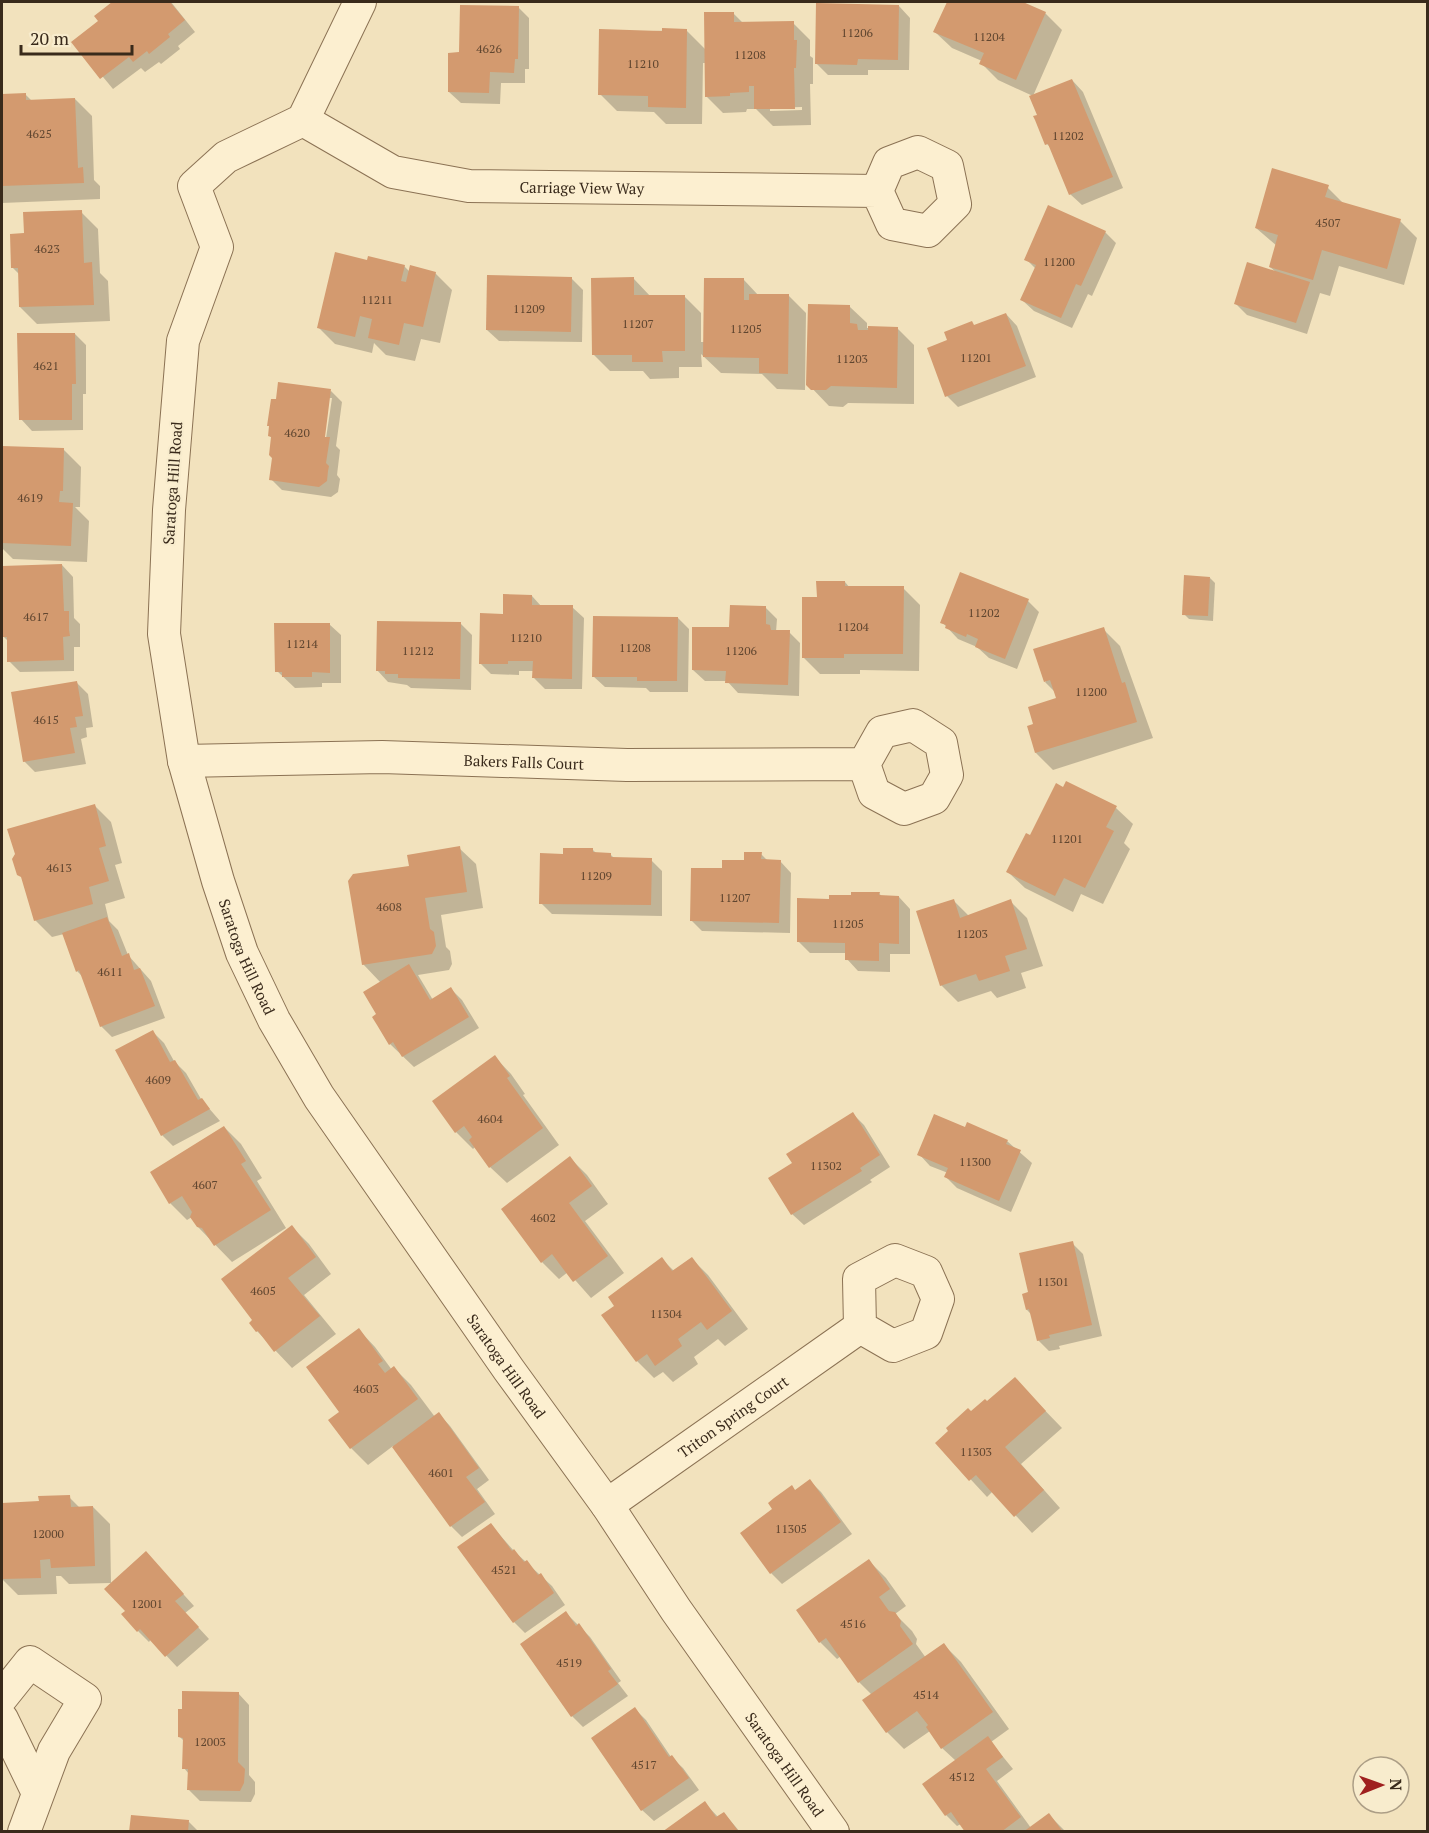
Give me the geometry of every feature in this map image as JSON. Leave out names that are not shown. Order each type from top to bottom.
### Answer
[{"type":"street","points":[[303,120],[360,2]]},
{"type":"street","name":"Carriage View Way","points":[[303,120],[393,172],[469,186],[877,191]]},
{"type":"street","name":"Saratoga Hill Road","points":[[303,120],[226,157],[194,186],[217,247],[183,341],[169,510],[164,634],[184,760],[218,881],[242,953],[274,1020],[319,1097],[509,1370],[607,1505],[676,1610],[833,1832]]},
{"type":"street","name":"Bakers Falls Court","points":[[184,760],[382,757],[627,765],[864,764]]},
{"type":"street","name":"Triton Spring Court","points":[[607,1505],[860,1327]]},
{"type":"street","points":[[2,1697],[30,1662],[85,1700],[54,1751],[24,1832]]},
{"type":"street","points":[[2,1719],[38,1791]]},
{"type":"building","points":[[112,2],[170,2],[185,20],[168,34],[170,37],[149,54],[147,51],[133,62],[129,57],[100,79],[71,42],[98,21],[94,16]]},
{"type":"building","points":[[947,2],[1023,2],[1046,12],[1016,80],[979,64],[984,53],[933,32]]},
{"type":"building","points":[[816,3],[899,5],[898,60],[858,59],[857,65],[815,64]]},
{"type":"building","points":[[460,5],[519,6],[518,59],[515,59],[514,73],[490,72],[489,93],[448,92],[448,53],[459,52]]},
{"type":"building","points":[[704,12],[734,12],[734,22],[794,21],[794,40],[797,40],[796,68],[794,68],[795,109],[754,109],[754,86],[749,86],[749,92],[730,93],[730,96],[705,97]]},
{"type":"building","points":[[662,28],[687,29],[686,108],[648,107],[648,96],[598,95],[599,29],[662,31]]},
{"type":"building","points":[[1072,79],[1113,177],[1069,195],[1048,144],[1045,145],[1033,116],[1037,115],[1029,96]]},
{"type":"building","points":[[26,93],[26,100],[75,98],[78,168],[83,167],[84,183],[2,186],[2,94]]},
{"type":"building","points":[[1272,168],[1329,185],[1325,197],[1401,219],[1387,269],[1322,250],[1313,280],[1269,267],[1278,235],[1255,228]]},
{"type":"building","points":[[1048,205],[1106,231],[1081,286],[1076,284],[1061,318],[1020,300],[1036,265],[1024,260]]},
{"type":"building","points":[[82,210],[84,263],[92,262],[94,305],[19,307],[18,268],[11,268],[10,234],[24,233],[23,212]]},
{"type":"building","points":[[335,252],[367,260],[368,256],[405,265],[401,281],[406,282],[410,265],[436,272],[423,327],[404,323],[399,345],[368,338],[372,319],[360,316],[355,337],[317,328]]},
{"type":"building","points":[[1247,262],[1310,282],[1296,323],[1234,304]]},
{"type":"building","points":[[487,275],[572,277],[571,332],[486,330]]},
{"type":"building","points":[[634,277],[634,295],[685,295],[685,351],[662,351],[663,362],[632,362],[632,355],[592,355],[591,278]]},
{"type":"building","points":[[704,278],[744,278],[744,300],[749,300],[749,294],[789,294],[788,374],[759,373],[759,358],[703,357]]},
{"type":"building","points":[[808,304],[850,305],[850,323],[857,324],[858,330],[868,330],[868,326],[898,327],[897,388],[831,386],[826,390],[811,390],[806,385]]},
{"type":"building","points":[[1006,313],[1026,366],[945,397],[927,348],[947,340],[944,332],[972,321],[974,325]]},
{"type":"building","points":[[17,333],[75,333],[76,384],[72,384],[72,420],[19,420]]},
{"type":"building","points":[[278,382],[331,389],[325,437],[330,437],[326,463],[329,466],[327,481],[319,487],[269,480],[272,458],[269,455],[271,437],[268,436],[269,426],[267,426],[271,399],[276,399]]},
{"type":"building","points":[[2,446],[64,448],[63,491],[60,491],[59,502],[73,503],[71,546],[2,543]]},
{"type":"building","points":[[62,564],[64,611],[69,611],[70,636],[63,637],[64,660],[7,662],[7,637],[2,637],[2,566]]},
{"type":"building","points":[[960,572],[1029,599],[1005,659],[975,647],[978,639],[967,634],[966,637],[945,628],[946,625],[940,623]]},
{"type":"building","points":[[1184,575],[1210,577],[1208,616],[1182,615]]},
{"type":"building","points":[[816,581],[845,581],[845,586],[904,586],[903,654],[844,654],[844,658],[802,658],[802,597],[817,597]]},
{"type":"building","points":[[503,594],[532,595],[532,605],[573,605],[572,679],[532,678],[533,661],[479,664],[480,613],[503,614]]},
{"type":"building","points":[[730,605],[766,606],[766,624],[770,625],[771,630],[790,630],[788,685],[725,683],[726,671],[692,670],[692,627],[729,627]]},
{"type":"building","points":[[593,616],[678,617],[677,681],[637,681],[637,677],[592,677]]},
{"type":"building","points":[[377,621],[461,622],[460,679],[398,678],[398,674],[376,671]]},
{"type":"building","points":[[274,623],[330,623],[330,673],[312,672],[312,677],[282,677],[282,672],[275,672]]},
{"type":"building","points":[[1104,627],[1137,722],[1035,753],[1027,726],[1033,724],[1028,707],[1056,698],[1050,680],[1044,682],[1033,649]]},
{"type":"building","points":[[77,681],[83,716],[75,717],[77,727],[70,728],[75,753],[23,762],[11,692]]},
{"type":"building","points":[[1066,781],[1117,806],[1106,827],[1114,831],[1085,888],[1064,878],[1055,896],[1006,872],[1026,833],[1030,835],[1056,783],[1063,787]]},
{"type":"building","points":[[95,804],[106,846],[99,848],[109,881],[89,887],[93,904],[34,921],[21,877],[17,875],[12,859],[15,854],[7,829]]},
{"type":"building","points":[[460,846],[467,892],[425,898],[430,929],[434,932],[436,946],[432,954],[362,965],[348,881],[353,874],[409,866],[407,855]]},
{"type":"building","points":[[563,848],[593,848],[593,852],[611,853],[611,857],[652,858],[651,905],[539,904],[540,853],[563,854]]},
{"type":"building","points":[[744,852],[762,852],[761,859],[781,860],[779,923],[690,921],[691,868],[722,868],[722,860],[744,860]]},
{"type":"building","points":[[851,892],[880,892],[879,895],[899,896],[899,944],[879,943],[879,961],[845,960],[845,943],[797,942],[797,898],[829,899],[829,895],[851,895]]},
{"type":"building","points":[[954,899],[960,918],[1011,899],[1027,949],[1005,956],[1010,971],[979,981],[976,974],[940,986],[916,911]]},
{"type":"building","points":[[107,917],[122,956],[129,953],[134,970],[140,968],[155,1006],[100,1027],[79,970],[76,972],[62,933]]},
{"type":"building","points":[[409,964],[430,1000],[451,987],[469,1017],[402,1057],[393,1042],[389,1045],[372,1017],[376,1014],[363,992]]},
{"type":"building","points":[[153,1030],[170,1062],[175,1060],[198,1100],[202,1098],[210,1109],[161,1136],[115,1050]]},
{"type":"building","points":[[495,1055],[510,1076],[507,1078],[543,1128],[489,1168],[469,1140],[472,1137],[464,1126],[455,1133],[432,1101]]},
{"type":"building","points":[[853,1112],[880,1155],[860,1168],[862,1171],[791,1215],[768,1178],[792,1163],[786,1154]]},
{"type":"building","points":[[934,1114],[965,1127],[967,1122],[1008,1140],[1006,1144],[1021,1150],[999,1201],[944,1177],[948,1168],[917,1155]]},
{"type":"building","points":[[224,1126],[246,1161],[241,1164],[271,1210],[214,1246],[202,1228],[197,1227],[190,1217],[192,1212],[182,1196],[169,1204],[150,1172]]},
{"type":"building","points":[[570,1156],[592,1186],[569,1203],[608,1256],[573,1282],[552,1254],[541,1263],[501,1209]]},
{"type":"building","points":[[292,1225],[316,1257],[288,1278],[320,1316],[274,1352],[249,1323],[252,1320],[221,1279]]},
{"type":"building","points":[[1073,1241],[1092,1325],[1049,1335],[1050,1338],[1037,1341],[1029,1309],[1026,1310],[1022,1294],[1028,1292],[1019,1253]]},
{"type":"building","points":[[662,1257],[672,1271],[692,1257],[732,1311],[707,1330],[701,1322],[678,1339],[682,1346],[655,1366],[647,1354],[636,1362],[601,1315],[614,1306],[608,1297]]},
{"type":"building","points":[[359,1328],[383,1361],[378,1364],[385,1373],[394,1366],[418,1399],[350,1449],[328,1420],[339,1412],[306,1367]]},
{"type":"building","points":[[1015,1377],[1046,1411],[1005,1447],[1044,1490],[1014,1517],[976,1475],[969,1481],[935,1443],[948,1431],[946,1428],[968,1408],[971,1411],[985,1399],[987,1401]]},
{"type":"building","points":[[439,1412],[479,1468],[466,1477],[485,1502],[450,1527],[392,1447]]},
{"type":"building","points":[[810,1479],[841,1522],[770,1574],[740,1533],[772,1509],[768,1503],[774,1498],[792,1485],[795,1490]]},
{"type":"building","points":[[70,1495],[71,1507],[93,1506],[95,1566],[51,1568],[50,1559],[40,1560],[41,1578],[2,1579],[2,1503],[39,1501],[38,1496]]},
{"type":"building","points":[[491,1523],[512,1551],[514,1549],[524,1562],[527,1560],[538,1575],[541,1573],[554,1593],[513,1623],[457,1547]]},
{"type":"building","points":[[146,1551],[184,1594],[175,1601],[199,1627],[165,1657],[140,1629],[137,1632],[121,1614],[125,1611],[104,1589]]},
{"type":"building","points":[[869,1559],[890,1589],[879,1597],[889,1611],[895,1612],[901,1621],[900,1626],[913,1644],[858,1683],[826,1638],[819,1643],[796,1610]]},
{"type":"building","points":[[566,1611],[576,1626],[579,1623],[611,1669],[608,1671],[618,1684],[571,1717],[520,1644]]},
{"type":"building","points":[[944,1643],[993,1712],[941,1749],[926,1727],[928,1725],[917,1711],[886,1733],[862,1700]]},
{"type":"building","points":[[182,1691],[239,1692],[238,1762],[245,1769],[244,1783],[240,1791],[187,1790],[188,1769],[182,1769],[183,1738],[178,1737],[178,1709],[182,1709]]},
{"type":"building","points":[[635,1707],[669,1757],[672,1755],[689,1778],[641,1811],[591,1738]]},
{"type":"building","points":[[988,1736],[1003,1757],[986,1769],[1021,1817],[1001,1832],[965,1832],[951,1812],[945,1816],[922,1784]]},
{"type":"building","points":[[705,1801],[716,1817],[724,1812],[739,1832],[662,1832]]},
{"type":"building","points":[[1049,1813],[1063,1832],[1023,1832]]},
{"type":"building","points":[[131,1815],[189,1820],[188,1832],[129,1832]]}]
